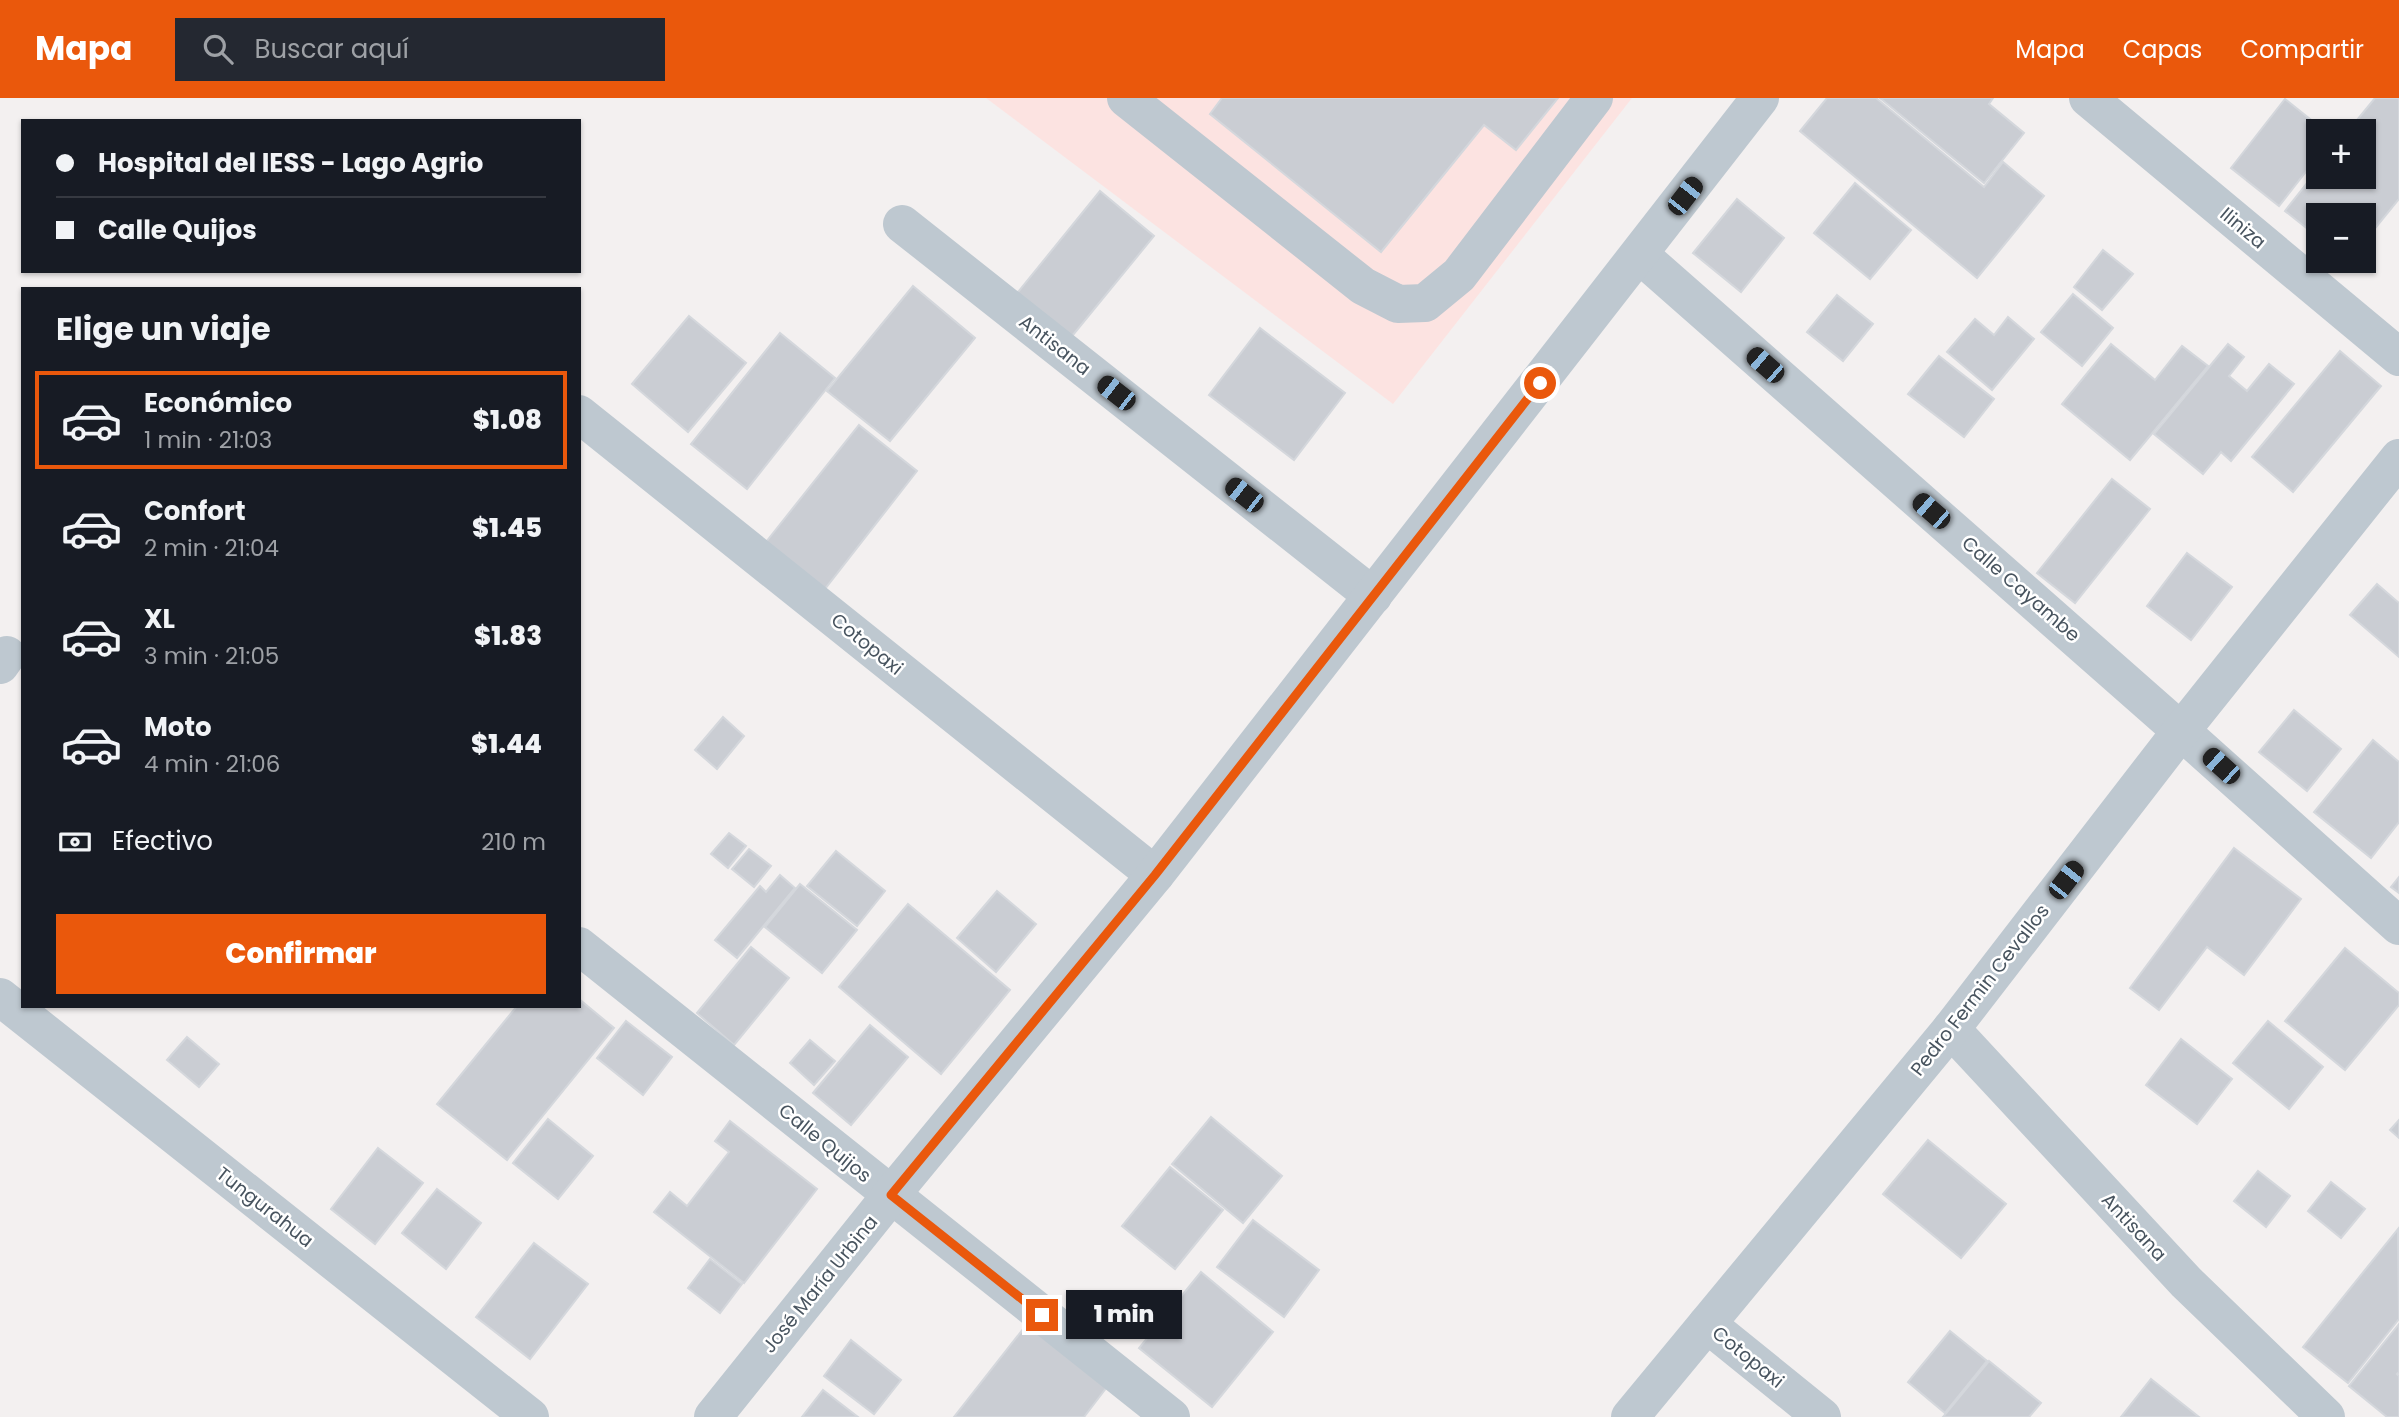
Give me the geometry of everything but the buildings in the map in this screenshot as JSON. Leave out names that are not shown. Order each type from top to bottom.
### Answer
[{"type":"street","points":[[1126,98],[1363,286],[1398,304],[1425,303],[1459,275],[1594,98]]},
{"type":"street","name":"José María Urbina","points":[[713,1417],[891,1195],[1155,875],[1760,98]]},
{"type":"street","name":"Iliniza","points":[[2088,98],[2399,357]]},
{"type":"street","name":"Antisana","points":[[902,224],[1373,596]]},
{"type":"street","name":"Calle Cayambe","points":[[1640,255],[2399,926]]},
{"type":"street","name":"Cotopaxi","points":[[581,416],[1155,875]]},
{"type":"street","name":"Pedro Fermin Cevallos","points":[[1630,1417],[1951,1029],[2181,731],[2399,458]]},
{"type":"street","name":"Calle Quijos","points":[[581,948],[1171,1417]]},
{"type":"street","name":"Tungurahua","points":[[0,997],[530,1417]]},
{"type":"street","name":"Antisana","points":[[1951,1029],[2186,1282],[2326,1417]]},
{"type":"street","name":"Cotopaxi","points":[[1707,1324],[1822,1417]]},
{"type":"shaded area","points":[[986,98],[1632,98],[1393,404]]},
{"type":"route","points":[[1042,1315],[891,1195],[1155,875],[1540,383]]}]
